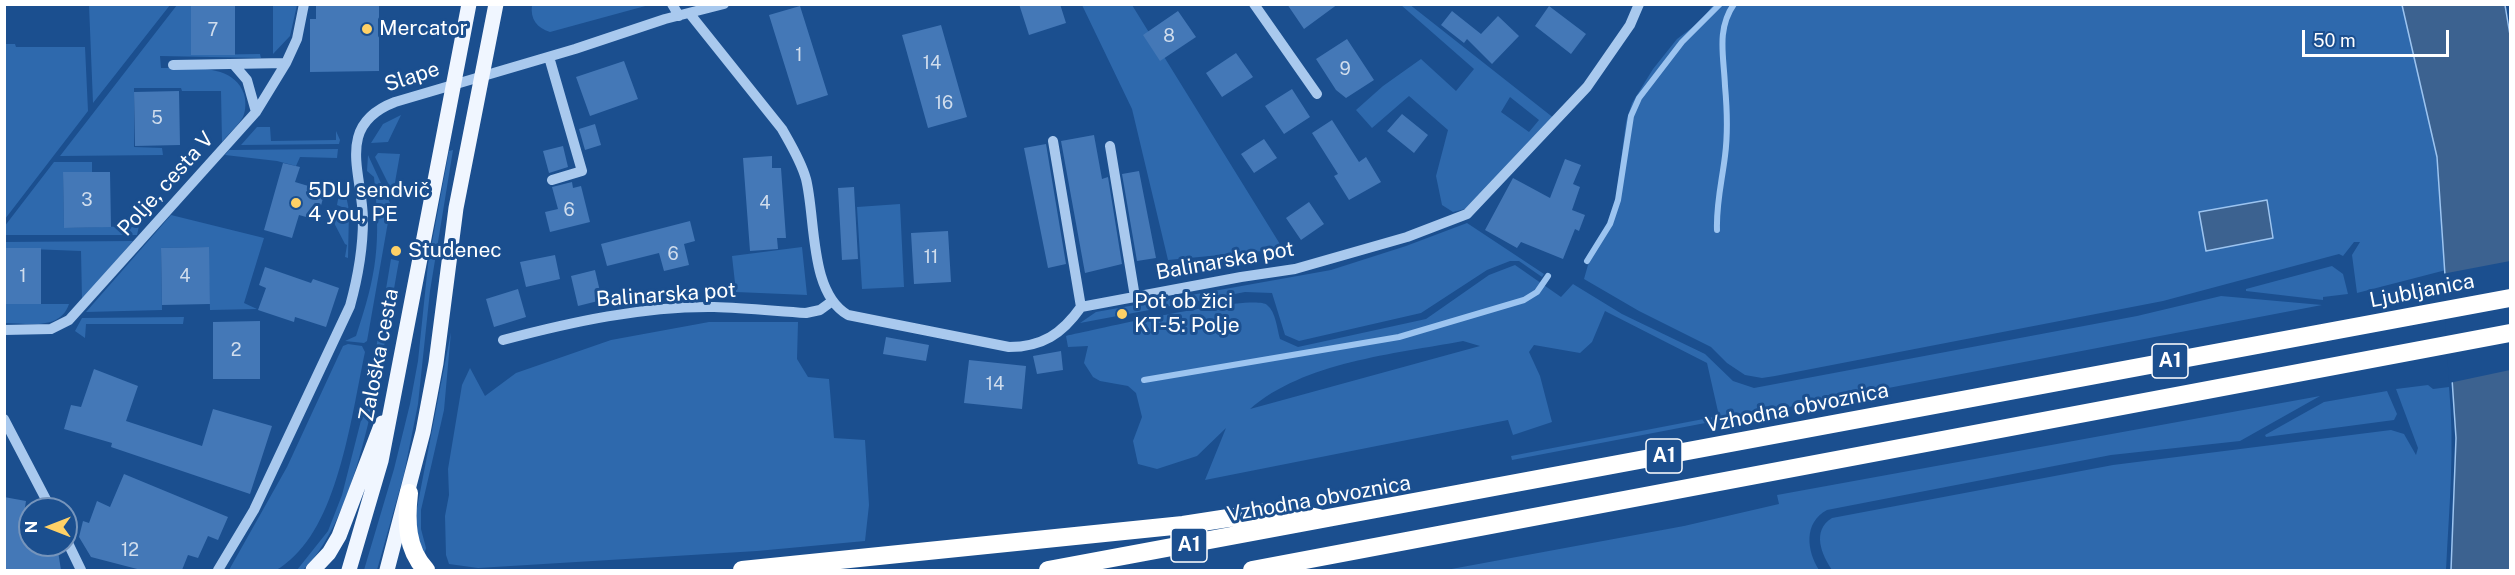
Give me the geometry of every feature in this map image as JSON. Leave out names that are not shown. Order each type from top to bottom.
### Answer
[{"type":"highway","name":"Ljubljanica","points":[[2341,329],[2511,298]]},
{"type":"highway","name":"Vzhodna obvoznica","points":[[1048,570],[1330,520],[2341,329]]},
{"type":"highway","name":"A1","points":[[1252,570],[1284,567],[2511,333]]},
{"type":"highway","points":[[409,493],[408,532],[413,549],[426,570]]},
{"type":"highway","points":[[742,570],[1183,525],[1280,510],[1330,520]]},
{"type":"main road","name":"Zaloška cesta","points":[[349,570],[381,461],[469,4]]},
{"type":"main road","points":[[387,570],[409,493],[436,363],[456,208],[496,4]]},
{"type":"main road","points":[[313,570],[329,553],[339,536],[366,459],[393,398]]},
{"type":"street","name":"Polje, cesta V","points":[[4,330],[51,329],[69,320],[256,111],[286,63],[297,39],[304,4]]},
{"type":"street","points":[[672,4],[782,129],[795,150],[806,178],[822,277],[831,302],[848,315],[1009,347],[1033,345],[1051,338],[1072,319],[1081,307],[1053,141]]},
{"type":"street","name":"Slape","points":[[218,570],[254,510],[291,436],[335,341],[357,282],[363,216],[355,157],[361,130],[369,116],[384,106],[724,4]]},
{"type":"street","points":[[1254,4],[1317,94]]},
{"type":"street","name":"Balinarska pot","points":[[1081,307],[1295,269],[1407,237],[1467,214],[1587,87],[1630,25],[1639,4]]},
{"type":"street","points":[[549,57],[582,171],[552,180]]},
{"type":"street","points":[[173,65],[235,66],[286,63]]},
{"type":"street","points":[[235,66],[247,80],[256,111]]},
{"type":"street","points":[[1110,146],[1136,297]]},
{"type":"street","name":"Balinarska pot","points":[[503,340],[562,324],[628,314],[713,307],[806,313],[820,310],[831,302]]},
{"type":"street","points":[[4,419],[45,497]]},
{"type":"shaded area","points":[[532,4],[649,5],[550,32],[535,22],[532,15]]},
{"type":"shaded area","points":[[1409,4],[1555,119],[1465,209],[1453,212],[1442,205],[1436,176],[1448,130],[1409,96],[1372,128],[1356,110],[1383,86],[1421,59],[1456,91],[1474,69],[1401,5]],"holes":[[[1510,97],[1539,120],[1529,132],[1501,112]]]},
{"type":"shaded area","points":[[89,5],[170,5],[93,103]]},
{"type":"shaded area","points":[[177,5],[191,5],[191,55],[260,54],[261,58],[160,56],[161,68],[208,69],[230,77],[238,84],[245,97],[245,111],[238,124],[222,142],[221,91],[134,88],[134,147],[162,148],[163,155],[60,156]]},
{"type":"shaded area","points":[[273,5],[297,5],[290,36],[273,54]]},
{"type":"shaded area","points":[[1082,5],[1132,5],[1283,249],[1168,260],[1132,109]]},
{"type":"shaded area","points":[[1713,5],[2403,5],[2434,124],[2446,270],[2357,293],[2352,255],[2360,242],[2354,242],[2343,256],[2339,254],[2163,301],[1775,376],[1762,378],[1745,375],[1727,363],[1711,347],[1639,311],[1584,279],[1592,251],[1608,229],[1616,198],[1626,122],[1632,103],[1653,69],[1677,39],[1701,21]]},
{"type":"shaded area","points":[[2402,5],[2505,5],[2510,35],[2510,570],[2451,570],[2456,438],[2437,157]]},
{"type":"shaded area","points":[[5,44],[15,44],[16,47],[85,47],[88,111],[5,219]]},
{"type":"shaded area","points":[[401,115],[388,142],[371,143],[383,124]]},
{"type":"shaded area","points":[[257,127],[270,127],[271,141],[336,140],[336,131],[340,140],[339,144],[241,145]]},
{"type":"shaded area","points":[[338,149],[337,158],[300,157],[296,166],[277,161],[225,155],[229,150]]},
{"type":"shaded area","points":[[453,150],[430,291],[418,404],[404,474],[377,570],[364,570],[394,469],[410,404],[418,361],[428,264],[449,151]]},
{"type":"shaded area","points":[[378,153],[400,154],[394,188],[390,187],[375,157]]},
{"type":"shaded area","points":[[368,155],[391,205],[367,341],[364,343],[345,341],[356,336],[369,294],[376,258],[376,200],[374,177],[367,171]]},
{"type":"shaded area","points":[[54,162],[92,162],[92,172],[63,172],[64,228],[139,226],[137,235],[5,235],[4,227]]},
{"type":"shaded area","points":[[345,191],[349,210],[348,258],[345,257],[347,245],[332,219],[343,221],[347,209],[337,205],[339,194]]},
{"type":"shaded area","points":[[2267,200],[2273,238],[2206,251],[2199,212]]},
{"type":"shaded area","points":[[900,204],[904,287],[862,289],[857,207]]},
{"type":"shaded area","points":[[171,215],[264,238],[244,303],[257,309],[210,310],[208,247],[161,248],[162,310],[86,312]]},
{"type":"shaded area","points":[[1467,223],[1544,274],[1542,277],[1519,261],[1510,261],[1487,270],[1421,313],[1299,341],[1285,335],[1272,293],[1245,292],[1080,323],[1096,312],[1331,270],[1406,246]]},
{"type":"shaded area","points":[[133,241],[82,300],[81,251],[5,248],[4,242]]},
{"type":"shaded area","points":[[802,247],[807,295],[736,292],[732,256]]},
{"type":"shaded area","points":[[391,259],[399,261],[378,380],[356,469],[341,509],[324,544],[303,570],[297,570],[328,531],[342,495],[370,385]]},
{"type":"shaded area","points":[[1515,265],[1561,297],[1573,284],[1622,314],[1705,354],[1733,381],[1754,388],[2137,316],[2221,296],[2322,305],[1512,460],[1511,456],[1719,416],[1707,363],[1605,311],[1592,342],[1580,353],[1534,345],[1529,352],[1540,376],[1552,422],[1513,435],[1508,420],[1205,480],[1226,428],[1197,456],[1157,469],[1138,464],[1133,441],[1142,417],[1136,393],[1128,386],[1100,381],[1093,377],[1084,363],[1088,346],[1068,347],[1066,336],[1205,308],[1255,303],[1267,305],[1270,308],[1280,339],[1298,347],[1426,319],[1489,275]],"holes":[[[1463,341],[1480,346],[1250,409],[1272,393],[1296,380],[1351,362]]]},
{"type":"shaded area","points":[[2332,266],[2343,274],[2348,294],[2323,297],[2323,300],[2246,291],[2246,289]]},
{"type":"shaded area","points":[[4,304],[69,304],[65,313],[51,322],[33,324],[5,323]]},
{"type":"shaded area","points":[[184,317],[183,324],[86,324],[85,338],[75,331],[82,318]]},
{"type":"shaded area","points":[[709,322],[798,322],[797,359],[808,377],[829,379],[834,438],[865,440],[869,505],[865,541],[757,551],[478,568],[449,564],[446,555],[445,516],[449,495],[448,469],[462,385],[470,368],[485,396],[516,373],[611,340]]},
{"type":"shaded area","points":[[451,332],[444,410],[421,510],[421,529],[426,548],[424,556],[416,533],[417,508]]},
{"type":"shaded area","points":[[348,344],[362,346],[365,352],[341,464],[321,519],[307,542],[279,568],[252,572],[229,570],[287,467],[343,346]]},
{"type":"shaded area","points":[[2428,385],[2433,389],[2449,387],[2451,456],[2446,570],[1832,570],[1820,543],[1822,530],[1832,518],[2113,465],[2391,430],[2404,434],[2416,455],[2418,448],[2396,389]]},
{"type":"shaded area","points":[[2387,391],[2397,414],[2394,420],[2266,437],[2265,435],[2324,402]]},
{"type":"shaded area","points":[[2320,396],[2240,441],[2111,455],[1827,510],[1814,522],[1811,530],[1810,546],[1819,570],[1446,570],[1684,526],[1779,504],[1777,495]]},
{"type":"pier","points":[[2510,261],[2510,370],[2449,383],[2442,274]]},
{"type":"building","points":[[191,4],[235,4],[235,55],[191,55]]},
{"type":"building","points":[[316,4],[379,4],[379,71],[310,72],[310,19],[316,19]]},
{"type":"building","points":[[1019,4],[1060,4],[1066,23],[1029,35]]},
{"type":"building","points":[[1287,4],[1338,4],[1304,29]]},
{"type":"building","points":[[800,6],[828,95],[797,105],[769,15]]},
{"type":"building","points":[[1549,6],[1586,34],[1571,54],[1535,26]]},
{"type":"building","points":[[1178,11],[1196,37],[1160,61],[1143,35]]},
{"type":"building","points":[[1452,11],[1481,34],[1498,16],[1519,36],[1492,64],[1467,39],[1464,43],[1441,25]]},
{"type":"building","points":[[941,25],[967,117],[928,128],[902,35]]},
{"type":"building","points":[[1347,39],[1374,80],[1346,98],[1336,90],[1316,59]]},
{"type":"building","points":[[1236,53],[1253,77],[1222,97],[1206,73]]},
{"type":"building","points":[[624,61],[638,99],[590,116],[576,77]]},
{"type":"building","points":[[1292,89],[1310,117],[1284,134],[1265,106]]},
{"type":"building","points":[[179,91],[180,145],[135,146],[134,92]]},
{"type":"building","points":[[1402,114],[1428,135],[1414,153],[1387,131]]},
{"type":"building","points":[[1332,120],[1359,162],[1366,157],[1381,182],[1349,200],[1334,176],[1338,174],[1312,133]]},
{"type":"building","points":[[595,124],[601,145],[585,150],[579,129]]},
{"type":"building","points":[[1094,135],[1102,179],[1108,177],[1122,264],[1085,273],[1061,141]]},
{"type":"building","points":[[1264,139],[1277,158],[1254,173],[1241,154]]},
{"type":"building","points":[[1046,144],[1066,264],[1048,268],[1024,148]]},
{"type":"building","points":[[563,146],[568,167],[549,173],[543,151]]},
{"type":"building","points":[[772,156],[772,168],[781,168],[786,238],[777,238],[778,249],[750,251],[743,158]]},
{"type":"building","points":[[1565,159],[1581,165],[1573,184],[1580,187],[1572,210],[1585,215],[1579,231],[1575,229],[1563,259],[1521,242],[1517,248],[1485,230],[1513,178],[1550,198]]},
{"type":"building","name":"5DU sendvič 4 you, PE","points":[[283,163],[300,167],[295,182],[325,191],[317,220],[299,215],[292,238],[264,230]]},
{"type":"building","points":[[1139,171],[1156,258],[1137,261],[1122,174]]},
{"type":"building","points":[[63,172],[110,172],[111,227],[64,228]]},
{"type":"building","points":[[572,182],[573,188],[581,186],[590,222],[550,232],[545,212],[558,209],[552,187]]},
{"type":"building","points":[[854,187],[858,259],[842,260],[838,188]]},
{"type":"building","points":[[1309,202],[1324,224],[1301,240],[1286,218]]},
{"type":"building","points":[[690,221],[695,241],[684,244],[689,265],[664,271],[659,253],[607,266],[601,244]]},
{"type":"building","points":[[948,231],[951,282],[914,284],[911,233]]},
{"type":"building","points":[[209,247],[210,304],[162,305],[161,248]]},
{"type":"building","points":[[4,248],[41,248],[41,304],[4,304]]},
{"type":"building","points":[[555,255],[560,279],[526,287],[520,262]]},
{"type":"building","points":[[265,267],[311,283],[313,279],[339,288],[326,327],[295,317],[294,322],[258,310],[266,288],[259,285]]},
{"type":"building","points":[[595,270],[602,300],[578,306],[571,276]]},
{"type":"building","points":[[518,289],[526,317],[494,327],[486,299]]},
{"type":"building","points":[[260,321],[260,379],[213,379],[213,322]]},
{"type":"building","points":[[886,337],[929,345],[926,361],[883,354]]},
{"type":"building","points":[[1061,351],[1063,370],[1037,374],[1033,356]]},
{"type":"building","points":[[969,360],[1026,366],[1022,409],[964,403]]},
{"type":"building","points":[[94,369],[138,386],[126,421],[202,446],[213,409],[272,426],[250,494],[111,447],[112,443],[64,429],[71,405],[81,407]]},
{"type":"building","points":[[124,474],[228,517],[218,540],[208,536],[198,558],[188,555],[182,570],[141,570],[91,557],[79,537],[83,521],[89,523],[97,501],[110,507]]},
{"type":"building","points":[[4,497],[18,500],[18,557],[59,557],[61,570],[4,570]]},
{"type":"waterway","points":[[1587,261],[1610,224],[1618,200],[1631,116],[1639,98],[1682,42],[1720,4]]},
{"type":"waterway","points":[[1717,230],[1727,130],[1723,34],[1728,14],[1734,4]]},
{"type":"waterway","points":[[1144,380],[1399,337],[1524,300],[1537,292],[1548,276]]},
{"type":"place","name":"Mercator","points":[[367,29]]},
{"type":"place","name":"5DU sendvič 4 you, PE","points":[[296,203]]},
{"type":"place","name":"Studenec","points":[[396,251]]},
{"type":"place","name":"Pot ob žici KT-5: Polje","points":[[1122,314]]}]
